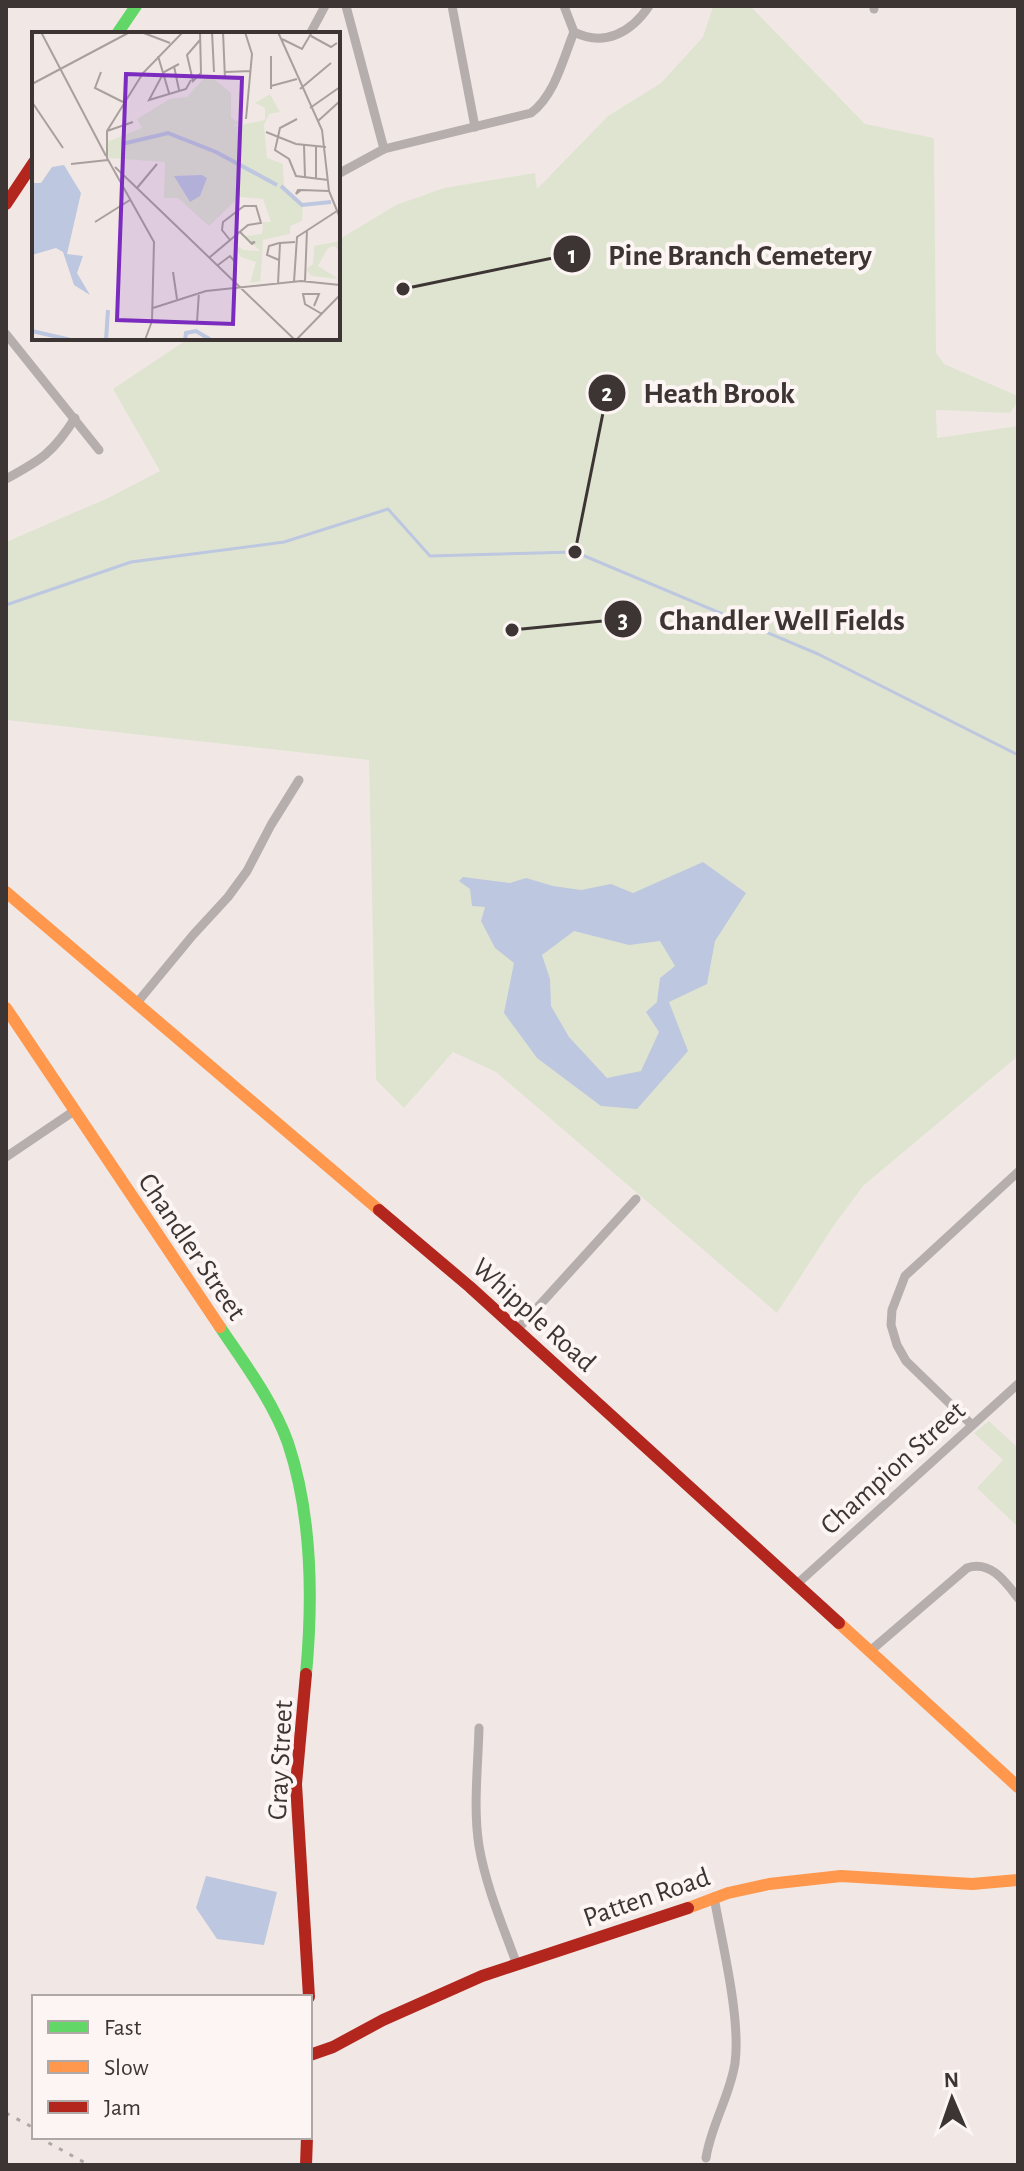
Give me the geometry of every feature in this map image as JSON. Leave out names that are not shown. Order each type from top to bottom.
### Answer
[{"type":"street","points":[[118,32],[136,6]]},
{"type":"street","points":[[311,32],[325,6]]},
{"type":"street","points":[[346,6],[384,149]]},
{"type":"street","points":[[452,6],[475,127]]},
{"type":"street","points":[[340,173],[384,149],[525,115],[537,108],[552,87],[574,32],[564,6]]},
{"type":"street","points":[[574,32],[594,39],[607,39],[629,29],[649,6]]},
{"type":"street","points":[[6,204],[32,165]]},
{"type":"street","points":[[6,334],[99,450]]},
{"type":"street","points":[[6,479],[45,457],[75,418]]},
{"type":"street","points":[[136,1004],[247,871],[299,780]]},
{"type":"street","name":"Whipple Road","points":[[6,892],[357,1189],[517,1330],[1018,1787]]},
{"type":"street","name":"Chandler Street","points":[[6,1008],[258,1384],[276,1417],[296,1471],[304,1526]]},
{"type":"street","points":[[6,1157],[74,1111]]},
{"type":"street","points":[[972,1425],[906,1361],[891,1325],[892,1310],[905,1276],[1018,1172]]},
{"type":"street","points":[[517,1330],[636,1199]]},
{"type":"street","name":"Champion Street","points":[[797,1584],[1018,1384]]},
{"type":"street","name":"Gray Street","points":[[304,1526],[310,1635],[296,1801],[309,1995]]},
{"type":"street","points":[[869,1652],[967,1568],[988,1567],[1018,1598]]},
{"type":"street","points":[[479,1728],[479,1848],[517,1965]]},
{"type":"street","name":"Patten Road","points":[[312,2054],[453,1988],[714,1897],[769,1884],[841,1876],[972,1884],[1018,1880]]},
{"type":"street","points":[[706,2158],[733,2074],[736,2049],[734,2018],[714,1897]]},
{"type":"street","points":[[306,2165],[307,2139]]},
{"type":"green space","points":[[713,6],[750,6],[865,124],[934,138],[936,353],[944,364],[1018,396],[1010,413],[936,410],[937,438],[1018,426],[1018,1056],[863,1186],[777,1313],[496,1072],[453,1052],[404,1108],[376,1080],[369,760],[6,720],[6,542],[108,498],[160,471],[113,389],[186,340],[340,340],[340,239],[396,205],[444,188],[535,173],[537,189],[608,116],[661,83],[703,37]]},
{"type":"green space","points":[[989,1421],[1018,1448],[1018,1527],[977,1488],[1003,1460],[974,1433]]},
{"type":"water","points":[[703,862],[746,893],[715,941],[707,984],[669,1002],[688,1051],[637,1109],[601,1106],[537,1058],[504,1013],[514,963],[495,948],[481,921],[485,907],[472,906],[470,889],[459,881],[463,877],[510,883],[526,878],[581,890],[611,884],[633,893]],"holes":[[[574,931],[629,945],[660,941],[675,966],[660,978],[657,1002],[646,1012],[659,1032],[641,1071],[607,1078],[569,1037],[551,1006],[550,979],[542,955]]]},
{"type":"water","points":[[206,1876],[277,1892],[264,1945],[217,1939],[196,1908]]},
{"type":"waterway","points":[[6,605],[131,562],[284,542],[388,509],[430,556],[575,552],[818,654],[1018,755]]},
{"type":"railway","points":[[6,2113],[32,2127]]},
{"type":"railway","points":[[42,2139],[89,2165]]},
{"type":"traffic: fast","points":[[118,32],[136,6]]},
{"type":"traffic: fast","points":[[220,1327],[274,1412],[296,1471],[309,1557],[310,1616],[306,1674]]},
{"type":"traffic: slow","points":[[6,892],[379,1210]]},
{"type":"traffic: slow","points":[[6,1008],[220,1327]]},
{"type":"traffic: slow","points":[[839,1623],[1018,1787]]},
{"type":"traffic: slow","points":[[688,1908],[728,1893],[769,1884],[841,1876],[972,1884],[1018,1880]]},
{"type":"traffic: jam","points":[[6,204],[32,165]]},
{"type":"traffic: jam","points":[[379,1210],[470,1287],[839,1623]]},
{"type":"traffic: jam","points":[[306,1674],[296,1784],[309,1995]]},
{"type":"traffic: jam","points":[[312,2054],[482,1976],[688,1908]]},
{"type":"traffic: jam","points":[[306,2165],[307,2139]]},
{"type":"place","name":"Pine Branch Cemetery","points":[[403,289]]},
{"type":"place","name":"Heath Brook","points":[[575,552]]},
{"type":"place","name":"Chandler Well Fields","points":[[512,630]]}]
